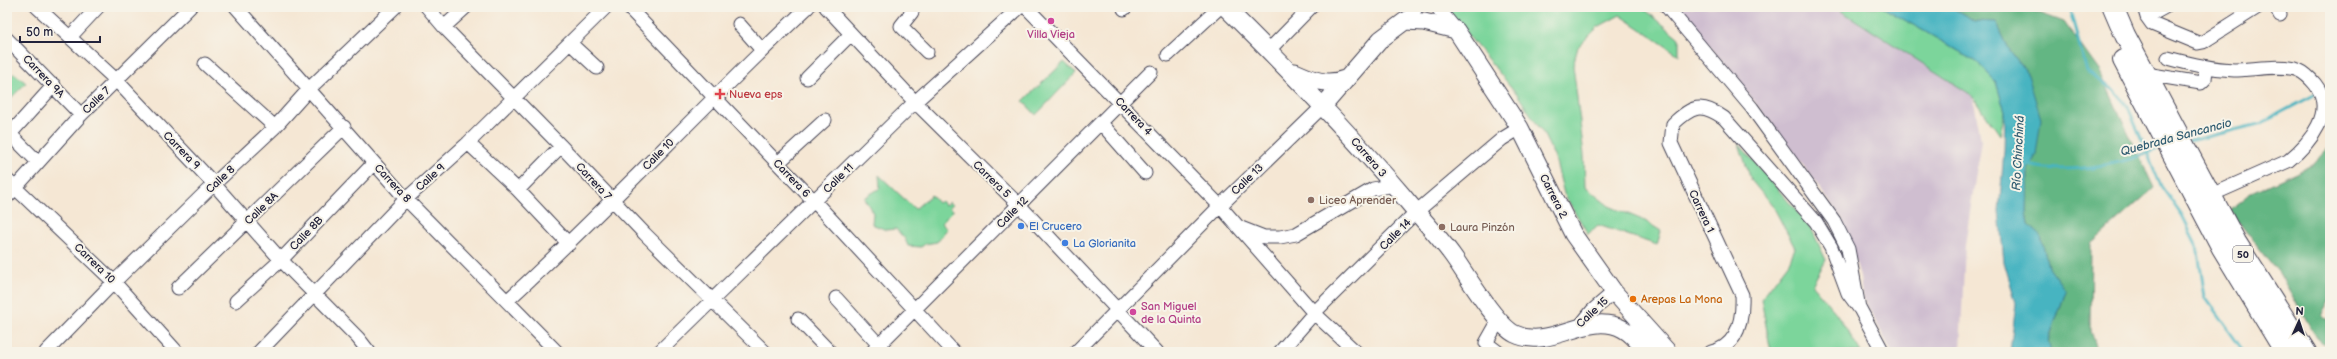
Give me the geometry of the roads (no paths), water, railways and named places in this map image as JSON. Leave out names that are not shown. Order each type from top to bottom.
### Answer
[{"type":"highway","name":"50","points":[[2099,7],[2123,61],[2194,180],[2211,195],[2258,279],[2306,352]]},
{"type":"highway","name":"50","points":[[2113,7],[2125,35],[2147,76],[2229,260],[2270,330],[2285,352]]},
{"type":"main road","name":"Carrera 3","points":[[1225,7],[1324,105],[1449,249],[1499,320]]},
{"type":"main road","points":[[1420,14],[1456,30]]},
{"type":"main road","name":"Calle 13","points":[[1324,105],[1344,79],[1381,39],[1405,21],[1420,14]]},
{"type":"main road","name":"Carrera 2","points":[[1456,30],[1520,128],[1573,234],[1614,292],[1668,352]]},
{"type":"main road","points":[[1288,69],[1322,83],[1335,82],[1344,79]]},
{"type":"main road","name":"Calle 15","points":[[1499,320],[1514,334],[1539,339],[1558,335],[1580,326]]},
{"type":"main road","points":[[1580,326],[1606,325],[1622,329],[1634,337],[1647,352]]},
{"type":"main road","points":[[2270,330],[2272,352]]},
{"type":"main road","points":[[2293,331],[2318,352]]},
{"type":"street","name":"Carrera 9","points":[[37,7],[116,80],[214,184],[281,260],[358,338],[369,352]]},
{"type":"street","points":[[70,37],[98,7]]},
{"type":"street","name":"Calle 7","points":[[10,188],[38,162],[81,115],[190,7]]},
{"type":"street","name":"Carrera 8","points":[[236,7],[310,88],[406,199],[508,300],[557,352]]},
{"type":"street","name":"Calle 8","points":[[46,352],[114,282],[214,184],[275,127],[310,88],[395,7]]},
{"type":"street","name":"Carrera 7","points":[[427,7],[444,27],[514,97],[612,201],[765,352]]},
{"type":"street","points":[[444,27],[466,7]]},
{"type":"street","name":"Calle 9","points":[[259,352],[406,199],[468,144],[606,7]]},
{"type":"street","name":"Carrera 6","points":[[628,7],[814,201],[915,308],[954,352]]},
{"type":"street","name":"Calle 10","points":[[508,300],[569,244],[714,96],[808,7]]},
{"type":"street","name":"Carrera 5","points":[[826,7],[914,102],[1019,205],[1157,352]]},
{"type":"street","points":[[912,7],[912,12],[901,26],[927,52]]},
{"type":"street","name":"Calle 11","points":[[659,352],[711,299],[814,201],[914,102],[1020,7]]},
{"type":"street","name":"Carrera 4","points":[[1026,7],[1122,103],[1220,206],[1314,313],[1356,352]]},
{"type":"street","points":[[1168,56],[1220,7]]},
{"type":"street","points":[[1269,50],[1311,7]]},
{"type":"street","name":"Carrera 2","points":[[1437,7],[1456,30]]},
{"type":"street","points":[[1667,7],[1752,108],[1834,221],[1848,249],[1860,309],[1883,352]]},
{"type":"street","points":[[2165,7],[2145,12],[2152,24],[2192,41],[2203,42],[2258,7]]},
{"type":"street","points":[[739,24],[762,50]]},
{"type":"street","points":[[808,78],[851,34]]},
{"type":"street","name":"Carrera 9A","points":[[8,43],[54,85],[81,115]]},
{"type":"street","points":[[570,43],[597,68]]},
{"type":"street","points":[[2168,58],[2206,69],[2292,69],[2306,74],[2322,96],[2324,107],[2317,130],[2296,154],[2288,161],[2211,195]]},
{"type":"street","points":[[205,64],[275,127]]},
{"type":"street","points":[[2147,76],[2202,83],[2205,79],[2206,69]]},
{"type":"street","name":"Calle 12","points":[[876,349],[915,308],[1122,103],[1151,72]]},
{"type":"street","points":[[38,162],[9,133],[54,85]]},
{"type":"street","name":"Calle 13","points":[[1076,352],[1220,206],[1324,105]]},
{"type":"street","name":"Carrera 1","points":[[1712,352],[1731,341],[1738,331],[1742,314],[1742,296],[1671,143],[1673,124],[1686,111],[1698,107],[1713,110],[1724,118],[1816,222],[1831,247],[1848,293],[1860,309]]},
{"type":"street","points":[[778,163],[825,120]]},
{"type":"street","points":[[1101,123],[1145,173]]},
{"type":"street","name":"Calle 8A","points":[[178,288],[344,127]]},
{"type":"street","name":"Calle 14","points":[[1280,352],[1314,313],[1416,212],[1502,140],[1520,128]]},
{"type":"street","points":[[468,144],[518,190],[569,244]]},
{"type":"street","points":[[518,190],[561,146]]},
{"type":"street","name":"Calle 8B","points":[[236,301],[281,260],[374,163]]},
{"type":"street","name":"Carrera 4","points":[[1239,227],[1264,237],[1280,237],[1296,234],[1373,189],[1394,185]]},
{"type":"street","name":"Carrera 10","points":[[10,188],[114,282],[177,352]]},
{"type":"street","name":"Calle 15","points":[[1580,326],[1592,311],[1614,292]]},
{"type":"street","points":[[836,298],[876,349]]},
{"type":"street","points":[[798,319],[830,352]]},
{"type":"street","points":[[1498,352],[1486,343],[1499,320]]},
{"type":"water","name":"Río Chinchiná","points":[[1882,7],[1951,7],[1975,21],[1996,22],[2009,49],[2028,75],[2041,119],[2036,155],[2028,170],[2027,212],[2029,225],[2041,236],[2048,267],[2066,291],[2048,341],[2051,352],[2010,352],[2016,303],[2004,262],[1999,212],[2004,151],[2005,112],[1996,82],[1976,61]]},
{"type":"waterway","points":[[2069,7],[2087,72],[2114,90],[2128,107],[2161,186],[2182,216],[2197,246],[2205,297],[2244,352]]},
{"type":"waterway","name":"Quebrada Sancancio","points":[[2323,90],[2330,86]]},
{"type":"waterway","name":"Quebrada Sancancio","points":[[2189,141],[2259,124],[2316,94]]},
{"type":"waterway","name":"Quebrada Sancancio","points":[[2028,165],[2064,169],[2087,168],[2128,160],[2161,148]]},
{"type":"place","name":"Villa Vieja","points":[[1051,21]]},
{"type":"place","name":"Nueva eps","points":[[720,94]]},
{"type":"place","name":"Liceo Aprender","points":[[1311,200]]},
{"type":"place","name":"El Crucero","points":[[1021,226]]},
{"type":"place","name":"Laura Pinzón","points":[[1442,227]]},
{"type":"place","name":"La Glorianita","points":[[1065,243]]},
{"type":"place","name":"Arepas La Mona","points":[[1633,299]]},
{"type":"place","name":"San Miguel de la Quinta","points":[[1133,312]]}]
